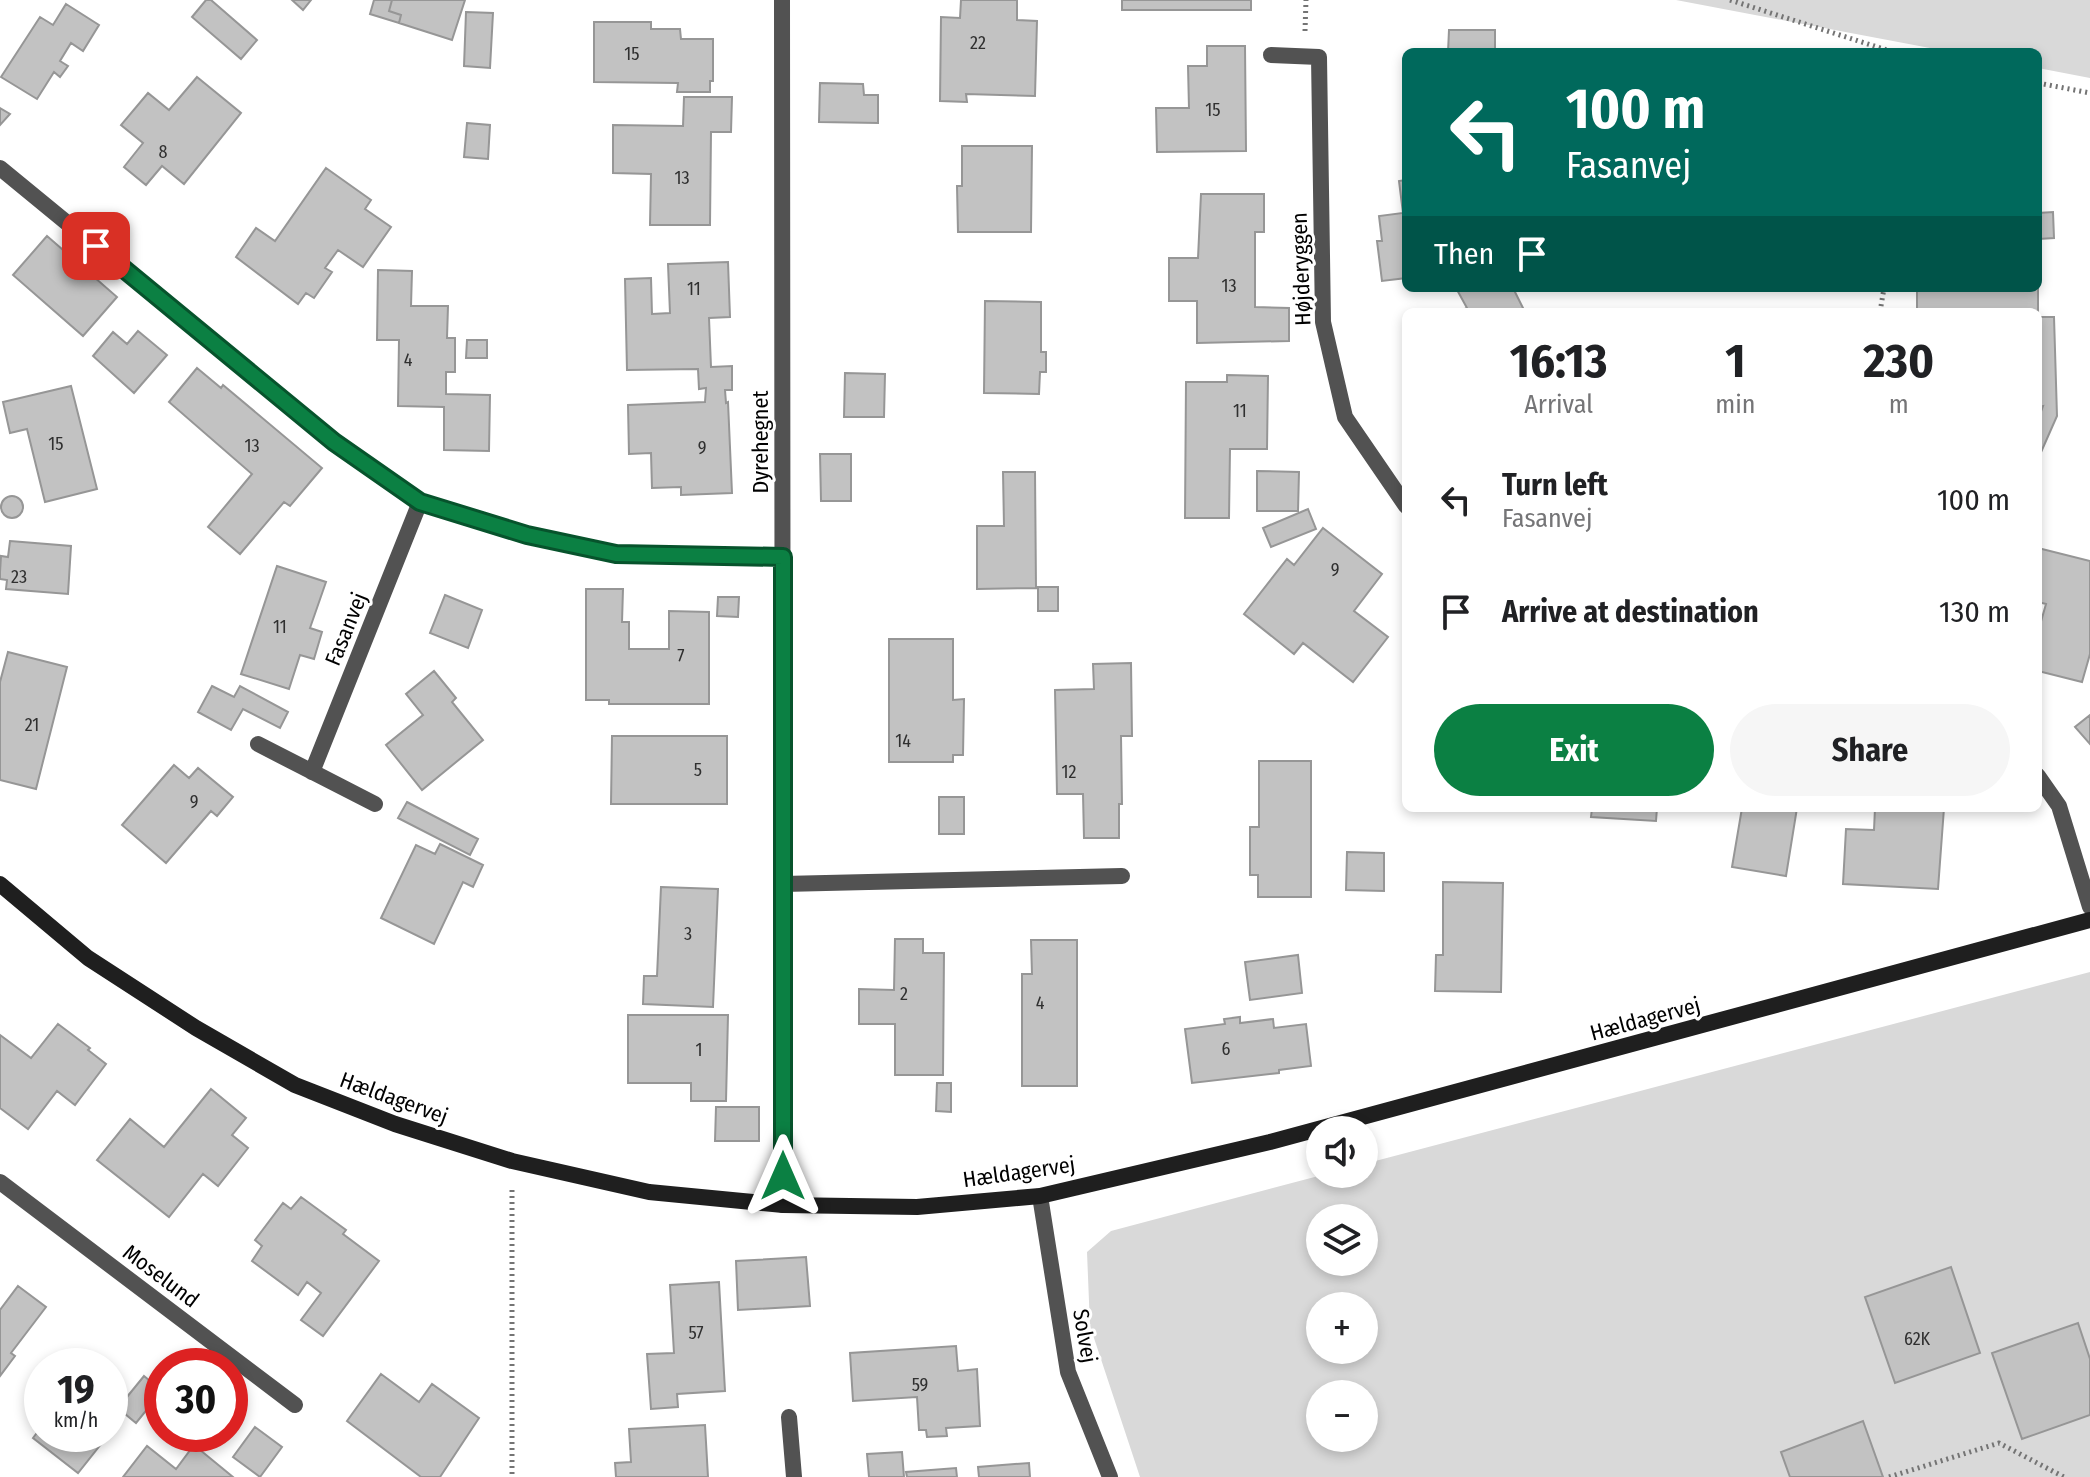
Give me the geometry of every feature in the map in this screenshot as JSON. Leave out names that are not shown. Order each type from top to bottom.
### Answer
[{"type":"street","name":"Dyrehegnet","points":[[782,0],[783,1205]]},
{"type":"street","name":"Højderyggen","points":[[1271,55],[1319,57],[1323,322],[1345,417],[1402,500]]},
{"type":"street","points":[[0,168],[334,442],[420,502],[527,535],[616,554],[783,557]]},
{"type":"street","name":"Fasanvej","points":[[312,772],[420,502]]},
{"type":"street","points":[[258,744],[375,804]]},
{"type":"street","points":[[2042,782],[2059,806],[2090,907]]},
{"type":"street","points":[[783,884],[1122,876]]},
{"type":"street","name":"Hældagervej","points":[[0,884],[88,958],[196,1028],[295,1085],[395,1124],[512,1161],[649,1192],[783,1205],[917,1207],[1040,1196],[1270,1142],[2090,920]]},
{"type":"street","name":"Moselund","points":[[0,1182],[295,1405]]},
{"type":"street","name":"Solvej","points":[[1040,1196],[1068,1372],[1110,1477]]},
{"type":"street","points":[[789,1417],[794,1477]]},
{"type":"path","points":[[1730,0],[1880,48]]},
{"type":"path","points":[[2042,84],[2090,93]]},
{"type":"path","points":[[512,1161],[512,1477]]},
{"type":"path","points":[[1889,1477],[1999,1443],[2064,1477]]},
{"type":"shaded area","points":[[1676,0],[2090,0],[2090,78],[2042,69],[2042,48],[1930,48]]},
{"type":"shaded area","points":[[2090,972],[2090,1477],[1140,1477],[1090,1326],[1087,1252],[1111,1231],[1306,1179],[1306,1188],[1378,1188],[1378,1160]]},
{"type":"building","points":[[206,0],[211,0],[257,40],[241,59],[192,17]]},
{"type":"building","points":[[292,0],[311,0],[303,10]]},
{"type":"building","points":[[374,0],[392,0],[389,11],[401,15],[399,23],[370,14]]},
{"type":"building","points":[[392,0],[465,0],[452,40],[399,23],[401,15],[389,11]]},
{"type":"building","points":[[961,0],[1017,0],[1017,20],[1037,21],[1035,96],[966,94],[967,102],[940,101],[941,17],[960,18]]},
{"type":"building","points":[[1122,0],[1251,0],[1251,10],[1122,10]]},
{"type":"building","points":[[66,4],[99,25],[83,51],[71,43],[60,61],[68,66],[60,77],[54,72],[37,99],[1,77],[40,17],[53,25]]},
{"type":"building","points":[[466,12],[493,13],[490,68],[464,66]]},
{"type":"building","points":[[594,22],[651,22],[651,29],[680,29],[681,39],[713,39],[710,92],[677,92],[678,83],[594,82]]},
{"type":"building","points":[[1449,30],[1495,30],[1495,48],[1448,48]]},
{"type":"building","points":[[1207,46],[1245,46],[1246,151],[1157,152],[1156,108],[1189,108],[1188,66],[1207,66]]},
{"type":"building","points":[[197,77],[241,113],[184,184],[162,166],[146,185],[124,167],[143,143],[121,125],[148,93],[169,110]]},
{"type":"building","points":[[820,83],[863,84],[864,95],[878,95],[878,123],[819,122]]},
{"type":"building","points":[[684,97],[732,97],[731,132],[711,132],[710,225],[650,225],[651,174],[613,173],[613,125],[683,126]]},
{"type":"building","points":[[0,108],[10,114],[0,125]]},
{"type":"building","points":[[467,123],[490,125],[488,159],[464,157]]},
{"type":"building","points":[[962,146],[1032,146],[1031,232],[958,232],[957,186],[962,186]]},
{"type":"building","points":[[326,168],[371,200],[365,209],[391,227],[363,267],[338,250],[325,268],[332,272],[314,298],[306,293],[298,304],[236,257],[256,228],[275,241]]},
{"type":"building","points":[[1201,194],[1264,194],[1264,232],[1255,232],[1255,307],[1289,308],[1289,341],[1197,343],[1197,301],[1169,301],[1169,258],[1198,258]]},
{"type":"building","points":[[2053,212],[2054,238],[2042,239],[2042,213]]},
{"type":"building","points":[[1402,213],[1402,278],[1382,281],[1377,241],[1382,241],[1379,216]]},
{"type":"building","points":[[47,236],[117,297],[83,336],[13,275]]},
{"type":"building","points":[[728,262],[730,317],[709,318],[711,367],[732,366],[732,390],[725,390],[732,493],[681,495],[681,487],[652,488],[651,453],[629,454],[628,405],[705,402],[706,388],[699,389],[698,369],[627,370],[625,279],[651,278],[652,314],[670,313],[668,264]]},
{"type":"building","points":[[378,270],[412,271],[411,306],[448,306],[447,338],[455,338],[455,372],[446,372],[446,394],[490,395],[489,451],[444,450],[444,407],[398,406],[399,340],[377,340]]},
{"type":"building","points":[[1458,292],[1515,292],[1523,308],[1467,308]]},
{"type":"building","points":[[1917,292],[2038,292],[2038,308],[1917,308]]},
{"type":"building","points":[[985,301],[1041,302],[1041,352],[1046,352],[1046,372],[1040,372],[1039,394],[984,393]]},
{"type":"building","points":[[2042,317],[2054,317],[2057,416],[2042,450]]},
{"type":"building","points":[[138,331],[167,355],[134,393],[93,356],[113,332],[127,344]]},
{"type":"building","points":[[467,340],[487,340],[487,358],[466,358]]},
{"type":"building","points":[[197,368],[221,388],[223,385],[322,468],[290,506],[284,502],[240,554],[208,527],[252,474],[169,402]]},
{"type":"building","points":[[845,373],[885,374],[884,417],[844,417]]},
{"type":"building","points":[[1227,375],[1268,376],[1267,449],[1230,449],[1229,518],[1185,518],[1186,382],[1227,382]]},
{"type":"building","points":[[71,386],[97,489],[45,502],[27,429],[10,433],[3,402]]},
{"type":"building","points":[[820,454],[851,454],[851,501],[821,501]]},
{"type":"building","points":[[1257,471],[1299,472],[1298,511],[1257,511]]},
{"type":"building","points":[[1003,472],[1035,472],[1036,588],[977,589],[977,526],[1004,526]]},
{"type":"building","points":[[12,496],[20,499],[23,507],[20,515],[12,518],[4,515],[1,507],[4,499]]},
{"type":"building","points":[[1308,509],[1316,529],[1271,547],[1263,528]]},
{"type":"building","points":[[1323,528],[1382,574],[1354,611],[1388,637],[1353,682],[1303,643],[1294,654],[1244,614],[1287,559],[1294,565]]},
{"type":"building","points":[[10,541],[71,546],[68,594],[6,589],[7,580],[0,579],[1,556],[8,557]]},
{"type":"building","points":[[2042,549],[2090,561],[2090,654],[2082,682],[2042,672],[2042,618],[2046,604],[2042,603]]},
{"type":"building","points":[[277,566],[326,582],[310,628],[322,632],[314,659],[300,655],[289,689],[241,674]]},
{"type":"building","points":[[1038,587],[1058,587],[1058,611],[1038,611]]},
{"type":"building","points":[[586,589],[623,589],[622,622],[629,622],[629,649],[669,649],[669,611],[709,612],[709,704],[609,704],[609,700],[586,700]]},
{"type":"building","points":[[445,595],[482,610],[468,648],[430,633]]},
{"type":"building","points":[[718,597],[739,597],[738,617],[717,616]]},
{"type":"building","points":[[889,639],[953,639],[953,700],[964,699],[963,755],[953,755],[953,762],[889,762]]},
{"type":"building","points":[[8,652],[67,667],[36,789],[0,780],[0,682]]},
{"type":"building","points":[[1131,663],[1132,736],[1121,736],[1119,838],[1084,838],[1083,794],[1057,794],[1055,690],[1094,689],[1093,664]]},
{"type":"building","points":[[434,671],[456,698],[452,702],[483,740],[422,790],[386,745],[423,715],[406,694]]},
{"type":"building","points":[[212,686],[234,697],[240,686],[288,712],[280,728],[243,709],[231,730],[198,712]]},
{"type":"building","points":[[2090,715],[2090,744],[2075,727]]},
{"type":"building","points":[[612,736],[727,736],[727,804],[611,804]]},
{"type":"building","points":[[1259,761],[1311,761],[1311,897],[1258,897],[1258,875],[1250,875],[1250,827],[1259,827]]},
{"type":"building","points":[[174,765],[189,778],[198,768],[233,797],[217,816],[211,811],[166,863],[122,825]]},
{"type":"building","points":[[939,797],[964,797],[964,834],[939,834]]},
{"type":"building","points":[[407,802],[478,839],[470,855],[398,818]]},
{"type":"building","points":[[1592,812],[1657,812],[1656,821],[1591,817]]},
{"type":"building","points":[[1741,812],[1796,812],[1786,876],[1732,867]]},
{"type":"building","points":[[1875,812],[1944,812],[1938,889],[1843,884],[1846,829],[1874,830]]},
{"type":"building","points":[[440,844],[483,865],[473,887],[463,882],[434,944],[381,918],[416,845],[435,854]]},
{"type":"building","points":[[1347,852],[1384,853],[1384,891],[1346,890]]},
{"type":"building","points":[[1443,882],[1503,883],[1501,992],[1435,991],[1436,955],[1443,955]]},
{"type":"building","points":[[661,887],[718,889],[713,1007],[643,1004],[644,976],[657,976]]},
{"type":"building","points":[[895,939],[923,939],[923,953],[944,953],[943,1075],[895,1075],[895,1024],[859,1024],[859,989],[894,990]]},
{"type":"building","points":[[1031,940],[1077,940],[1077,1086],[1022,1086],[1022,974],[1032,974]]},
{"type":"building","points":[[1298,955],[1302,993],[1250,1000],[1245,962]]},
{"type":"building","points":[[628,1015],[728,1015],[726,1101],[691,1101],[691,1083],[628,1083]]},
{"type":"building","points":[[1240,1017],[1240,1023],[1273,1019],[1274,1028],[1306,1024],[1311,1066],[1279,1070],[1279,1073],[1192,1083],[1185,1029],[1225,1024],[1224,1019]]},
{"type":"building","points":[[58,1024],[106,1064],[75,1105],[57,1091],[28,1129],[0,1108],[0,1035],[31,1058]]},
{"type":"building","points":[[937,1083],[951,1083],[951,1112],[936,1111]]},
{"type":"building","points":[[211,1089],[246,1118],[232,1135],[248,1148],[218,1186],[203,1174],[169,1217],[97,1160],[130,1119],[164,1147]]},
{"type":"building","points":[[716,1107],[759,1107],[759,1141],[715,1141]]},
{"type":"building","points":[[301,1197],[346,1230],[343,1234],[379,1261],[323,1336],[301,1320],[321,1293],[307,1282],[298,1295],[252,1261],[262,1246],[255,1240],[283,1203],[291,1209]]},
{"type":"building","points":[[806,1257],[810,1306],[738,1310],[736,1261]]},
{"type":"building","points":[[1951,1267],[1980,1353],[1895,1383],[1865,1297]]},
{"type":"building","points":[[719,1282],[725,1391],[677,1394],[678,1407],[651,1409],[647,1354],[674,1353],[670,1285]]},
{"type":"building","points":[[18,1286],[46,1307],[11,1353],[15,1356],[0,1376],[0,1310]]},
{"type":"building","points":[[2078,1323],[2090,1359],[2090,1415],[2022,1439],[1992,1353]]},
{"type":"building","points":[[956,1346],[958,1371],[977,1369],[980,1426],[946,1428],[947,1436],[927,1437],[926,1430],[919,1430],[917,1397],[853,1401],[850,1353]]},
{"type":"building","points":[[381,1374],[419,1402],[432,1384],[479,1418],[440,1477],[421,1477],[347,1421]]},
{"type":"building","points":[[144,1376],[144,1413],[136,1423],[128,1416],[128,1396]]},
{"type":"building","points":[[1863,1421],[1883,1477],[1790,1477],[1781,1452]]},
{"type":"building","points":[[705,1425],[708,1477],[616,1477],[615,1463],[631,1462],[629,1429]]},
{"type":"building","points":[[255,1427],[282,1447],[260,1477],[233,1457],[237,1452],[248,1452],[248,1437]]},
{"type":"building","points":[[144,1450],[155,1452],[176,1469],[189,1452],[203,1452],[233,1477],[123,1477]]},
{"type":"building","points":[[51,1452],[95,1452],[78,1473]]},
{"type":"building","points":[[902,1452],[904,1477],[869,1477],[867,1454]]},
{"type":"building","points":[[1029,1463],[1030,1477],[979,1477],[978,1467]]},
{"type":"building","points":[[956,1468],[957,1477],[907,1477],[906,1472]]},
{"type":"route","points":[[96,246],[334,442],[420,502],[527,535],[616,554],[783,557],[783,1176]]}]
